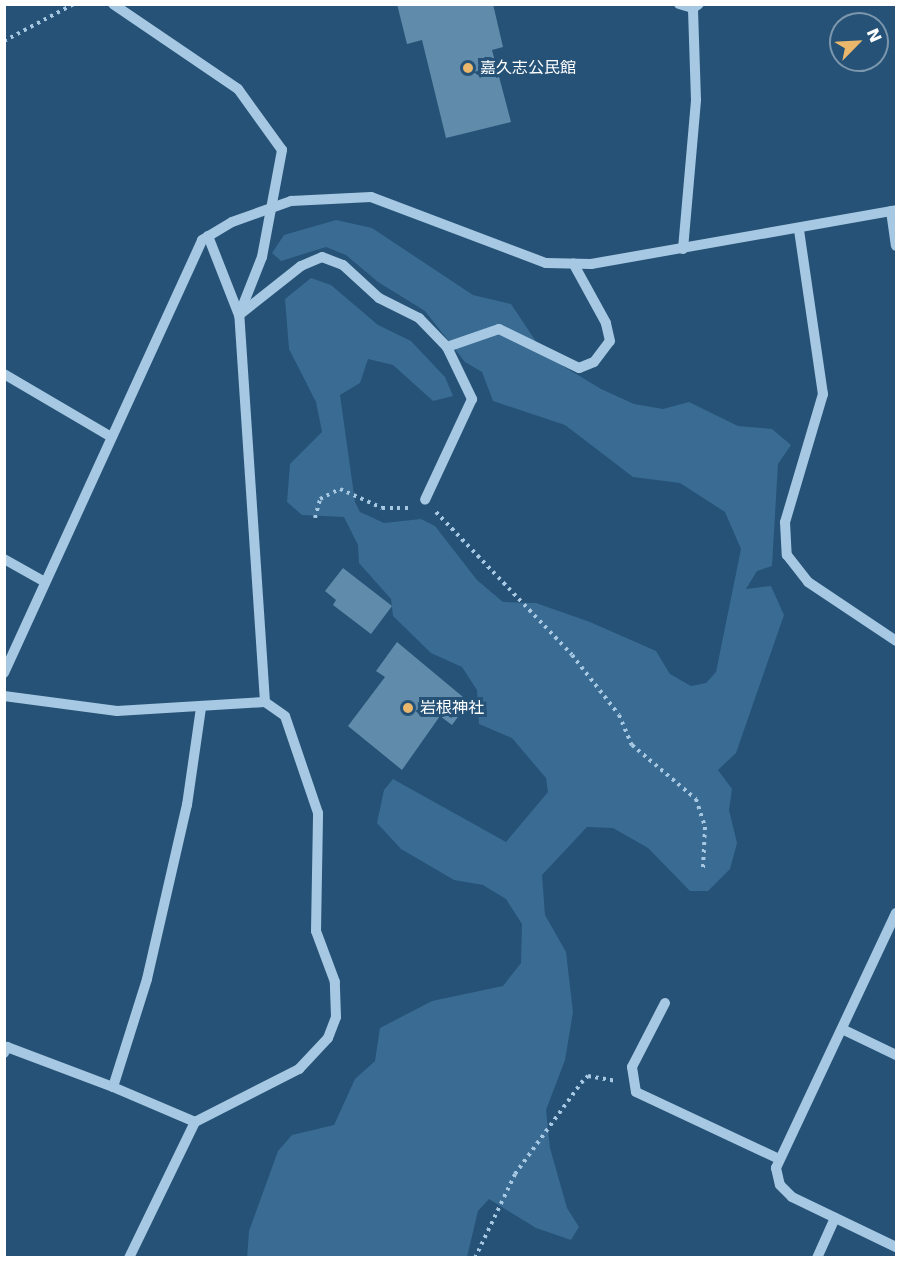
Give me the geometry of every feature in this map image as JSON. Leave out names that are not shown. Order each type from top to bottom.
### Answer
[{"type":"street","points":[[113,4],[238,89],[261,116],[282,150],[274,206],[239,315]]},
{"type":"street","points":[[679,4],[696,6],[696,100],[683,249]]},
{"type":"street","points":[[4,673],[108,435],[208,236],[274,206],[371,197],[546,262],[573,263],[683,249],[799,230],[894,210],[897,246]]},
{"type":"street","points":[[799,230],[823,394],[785,522],[787,555],[808,582],[897,641]]},
{"type":"street","points":[[208,236],[239,315],[265,702]]},
{"type":"street","points":[[239,315],[301,266],[322,257],[343,266],[379,298],[419,318],[447,347],[472,399],[425,500]]},
{"type":"street","points":[[447,347],[499,329],[579,368],[594,362],[610,341],[606,323],[573,263]]},
{"type":"street","points":[[4,374],[108,435]]},
{"type":"street","points":[[4,560],[45,582]]},
{"type":"street","points":[[4,696],[117,711],[201,708],[265,702],[285,716],[318,813],[316,931],[335,982],[336,1017],[328,1038],[299,1069],[195,1122],[129,1257]]},
{"type":"street","points":[[113,1087],[147,978],[187,805],[201,708]]},
{"type":"street","points":[[897,913],[779,1159],[777,1176],[785,1192],[897,1247]]},
{"type":"street","points":[[665,1003],[635,1059],[633,1085],[645,1098],[779,1159]]},
{"type":"street","points":[[842,1029],[897,1055]]},
{"type":"street","points":[[5,1048],[113,1087],[195,1122]]},
{"type":"street","points":[[816,1257],[835,1218]]},
{"type":"path","points":[[4,41],[74,4]]},
{"type":"path","points":[[315,518],[320,499],[340,489],[382,508],[404,509],[425,500],[572,655],[619,715],[632,745],[696,799],[705,827],[703,867]]},
{"type":"path","points":[[475,1257],[514,1174],[581,1083],[597,1076],[633,1085]]},
{"type":"shaded area","points":[[336,220],[372,228],[473,295],[511,304],[545,355],[601,389],[634,404],[663,409],[689,402],[738,426],[772,429],[791,445],[778,464],[772,566],[757,571],[746,589],[771,586],[784,615],[736,753],[718,770],[732,789],[729,810],[737,843],[730,869],[708,891],[690,891],[648,848],[613,828],[587,827],[542,875],[545,915],[566,952],[573,1012],[565,1060],[546,1110],[550,1148],[567,1208],[579,1227],[571,1240],[536,1228],[489,1199],[478,1211],[467,1257],[247,1258],[249,1231],[278,1151],[292,1135],[334,1125],[355,1079],[375,1061],[380,1028],[432,1001],[503,986],[521,963],[522,924],[506,899],[483,885],[454,880],[401,849],[377,823],[384,790],[393,779],[506,842],[548,792],[546,778],[512,738],[479,724],[477,690],[462,667],[431,653],[393,616],[391,599],[359,563],[358,545],[344,517],[302,515],[287,502],[290,464],[322,432],[316,402],[289,349],[285,299],[311,278],[331,285],[378,325],[411,341],[445,377],[453,396],[433,401],[393,365],[368,359],[360,383],[340,395],[355,502],[360,512],[384,523],[421,519],[435,526],[477,580],[503,602],[536,603],[590,622],[656,651],[670,674],[691,686],[706,683],[716,672],[741,549],[725,512],[680,483],[633,477],[565,425],[493,401],[482,372],[465,362],[425,311],[378,282],[346,255],[326,247],[281,261],[272,253],[284,235]]},
{"type":"building","name":"嘉久志公民館","points":[[397,4],[493,4],[503,47],[492,50],[511,122],[446,138],[422,40],[407,44]]},
{"type":"building","points":[[343,568],[392,606],[371,634],[333,605],[336,600],[325,591]]},
{"type":"building","name":"岩根神社","points":[[397,642],[469,702],[452,725],[440,716],[402,770],[348,726],[385,677],[376,671]]},
{"type":"place","name":"嘉久志公民館","points":[[468,68]]},
{"type":"place","name":"岩根神社","points":[[408,708]]}]
